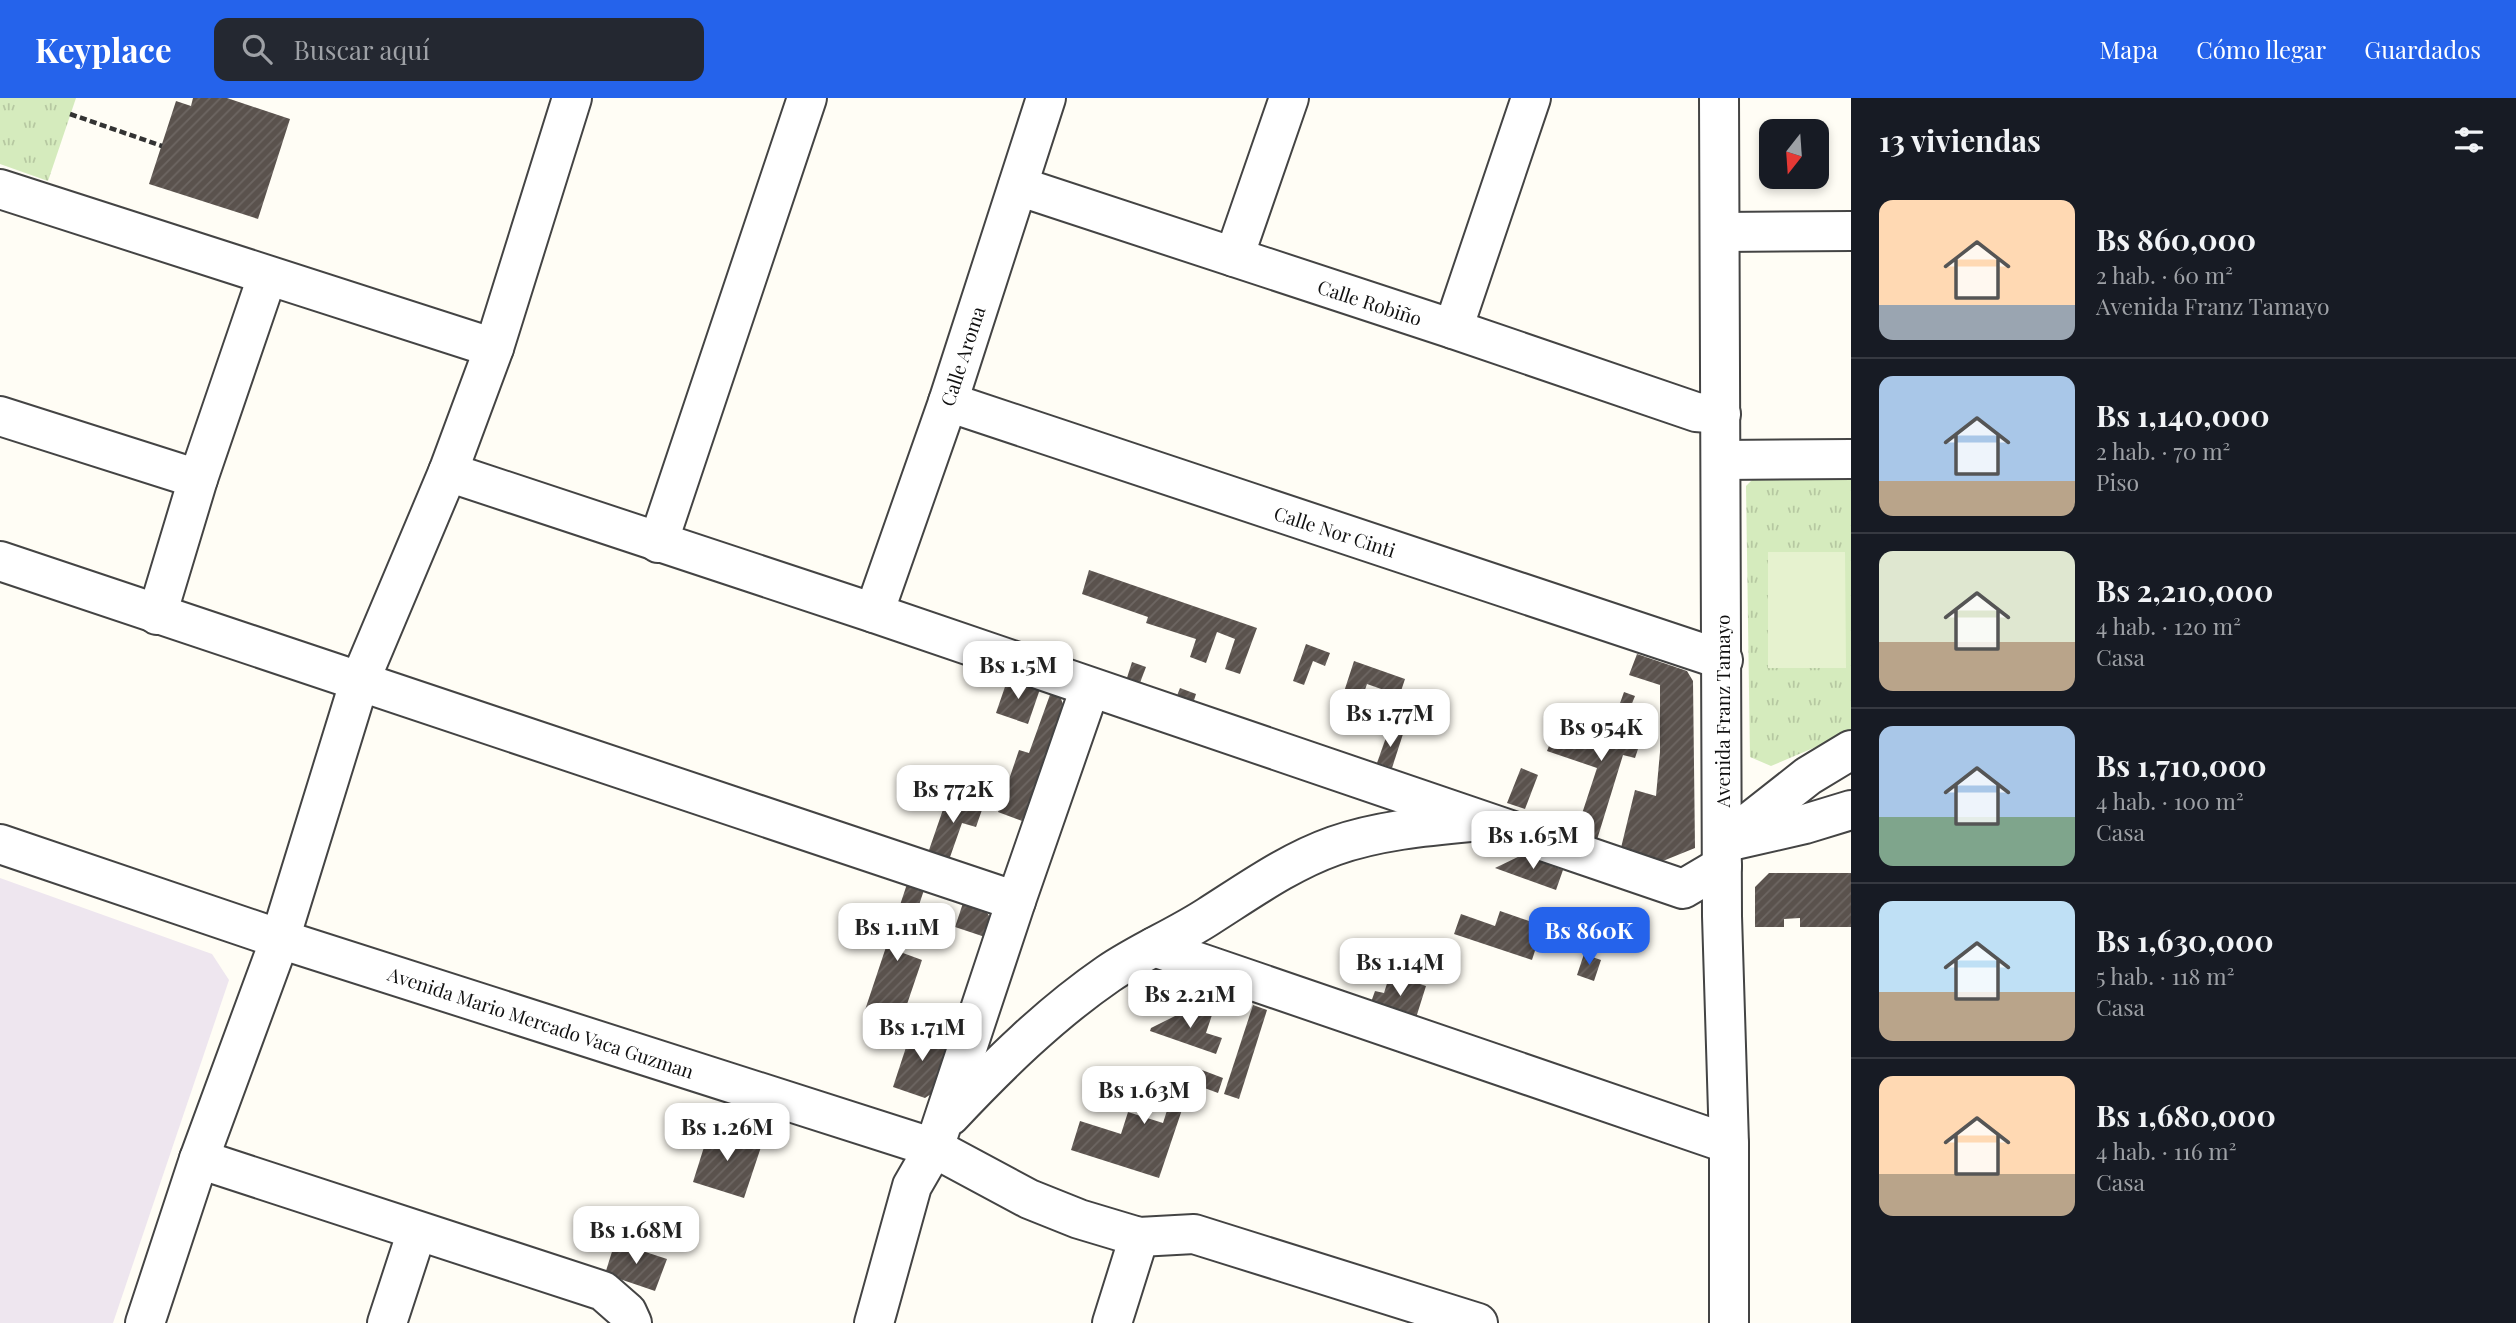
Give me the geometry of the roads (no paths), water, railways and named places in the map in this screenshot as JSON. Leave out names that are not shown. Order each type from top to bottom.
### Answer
[{"type":"street","points":[[145,1323],[199,1159],[280,939],[359,683],[448,472],[494,348],[572,98]]},
{"type":"street","points":[[658,543],[807,98]]},
{"type":"street","name":"Calle Aroma","points":[[874,613],[948,402],[1046,98]]},
{"type":"street","points":[[1234,257],[1289,98]]},
{"type":"street","points":[[1453,329],[1531,98]]},
{"type":"street","name":"Avenida Franz Tamayo","points":[[1719,98],[1722,232],[1723,854],[1729,1144],[1729,1323]]},
{"type":"street","name":"Calle Robiño","points":[[1018,186],[1696,412],[1721,414]]},
{"type":"street","points":[[0,189],[494,348]]},
{"type":"street","points":[[1722,232],[1851,231]]},
{"type":"street","points":[[157,615],[198,479],[267,276]]},
{"type":"street","name":"Calle Nor Cinti","points":[[948,402],[1723,660]]},
{"type":"street","points":[[0,416],[198,479]]},
{"type":"street","points":[[1722,460],[1851,459]]},
{"type":"street","points":[[448,472],[874,613],[1683,889],[1808,776],[1851,750]]},
{"type":"street","points":[[0,561],[1016,901]]},
{"type":"street","points":[[880,1315],[912,1186],[938,1136],[1090,688]]},
{"type":"street","points":[[1723,854],[1851,810]]},
{"type":"street","points":[[938,1136],[986,1077],[1108,974],[1207,918],[1282,869],[1335,845],[1414,827],[1483,821]]},
{"type":"street","name":"Avenida Mario Mercado Vaca Guzman","points":[[0,844],[280,939],[938,1136],[1029,1199],[1079,1219],[1139,1237],[1194,1234],[1478,1323]]},
{"type":"street","points":[[1154,947],[1729,1144]]},
{"type":"street","points":[[199,1159],[603,1291],[627,1312],[632,1323]]},
{"type":"street","points":[[387,1323],[417,1231]]},
{"type":"street","points":[[1112,1323],[1139,1237]]}]
